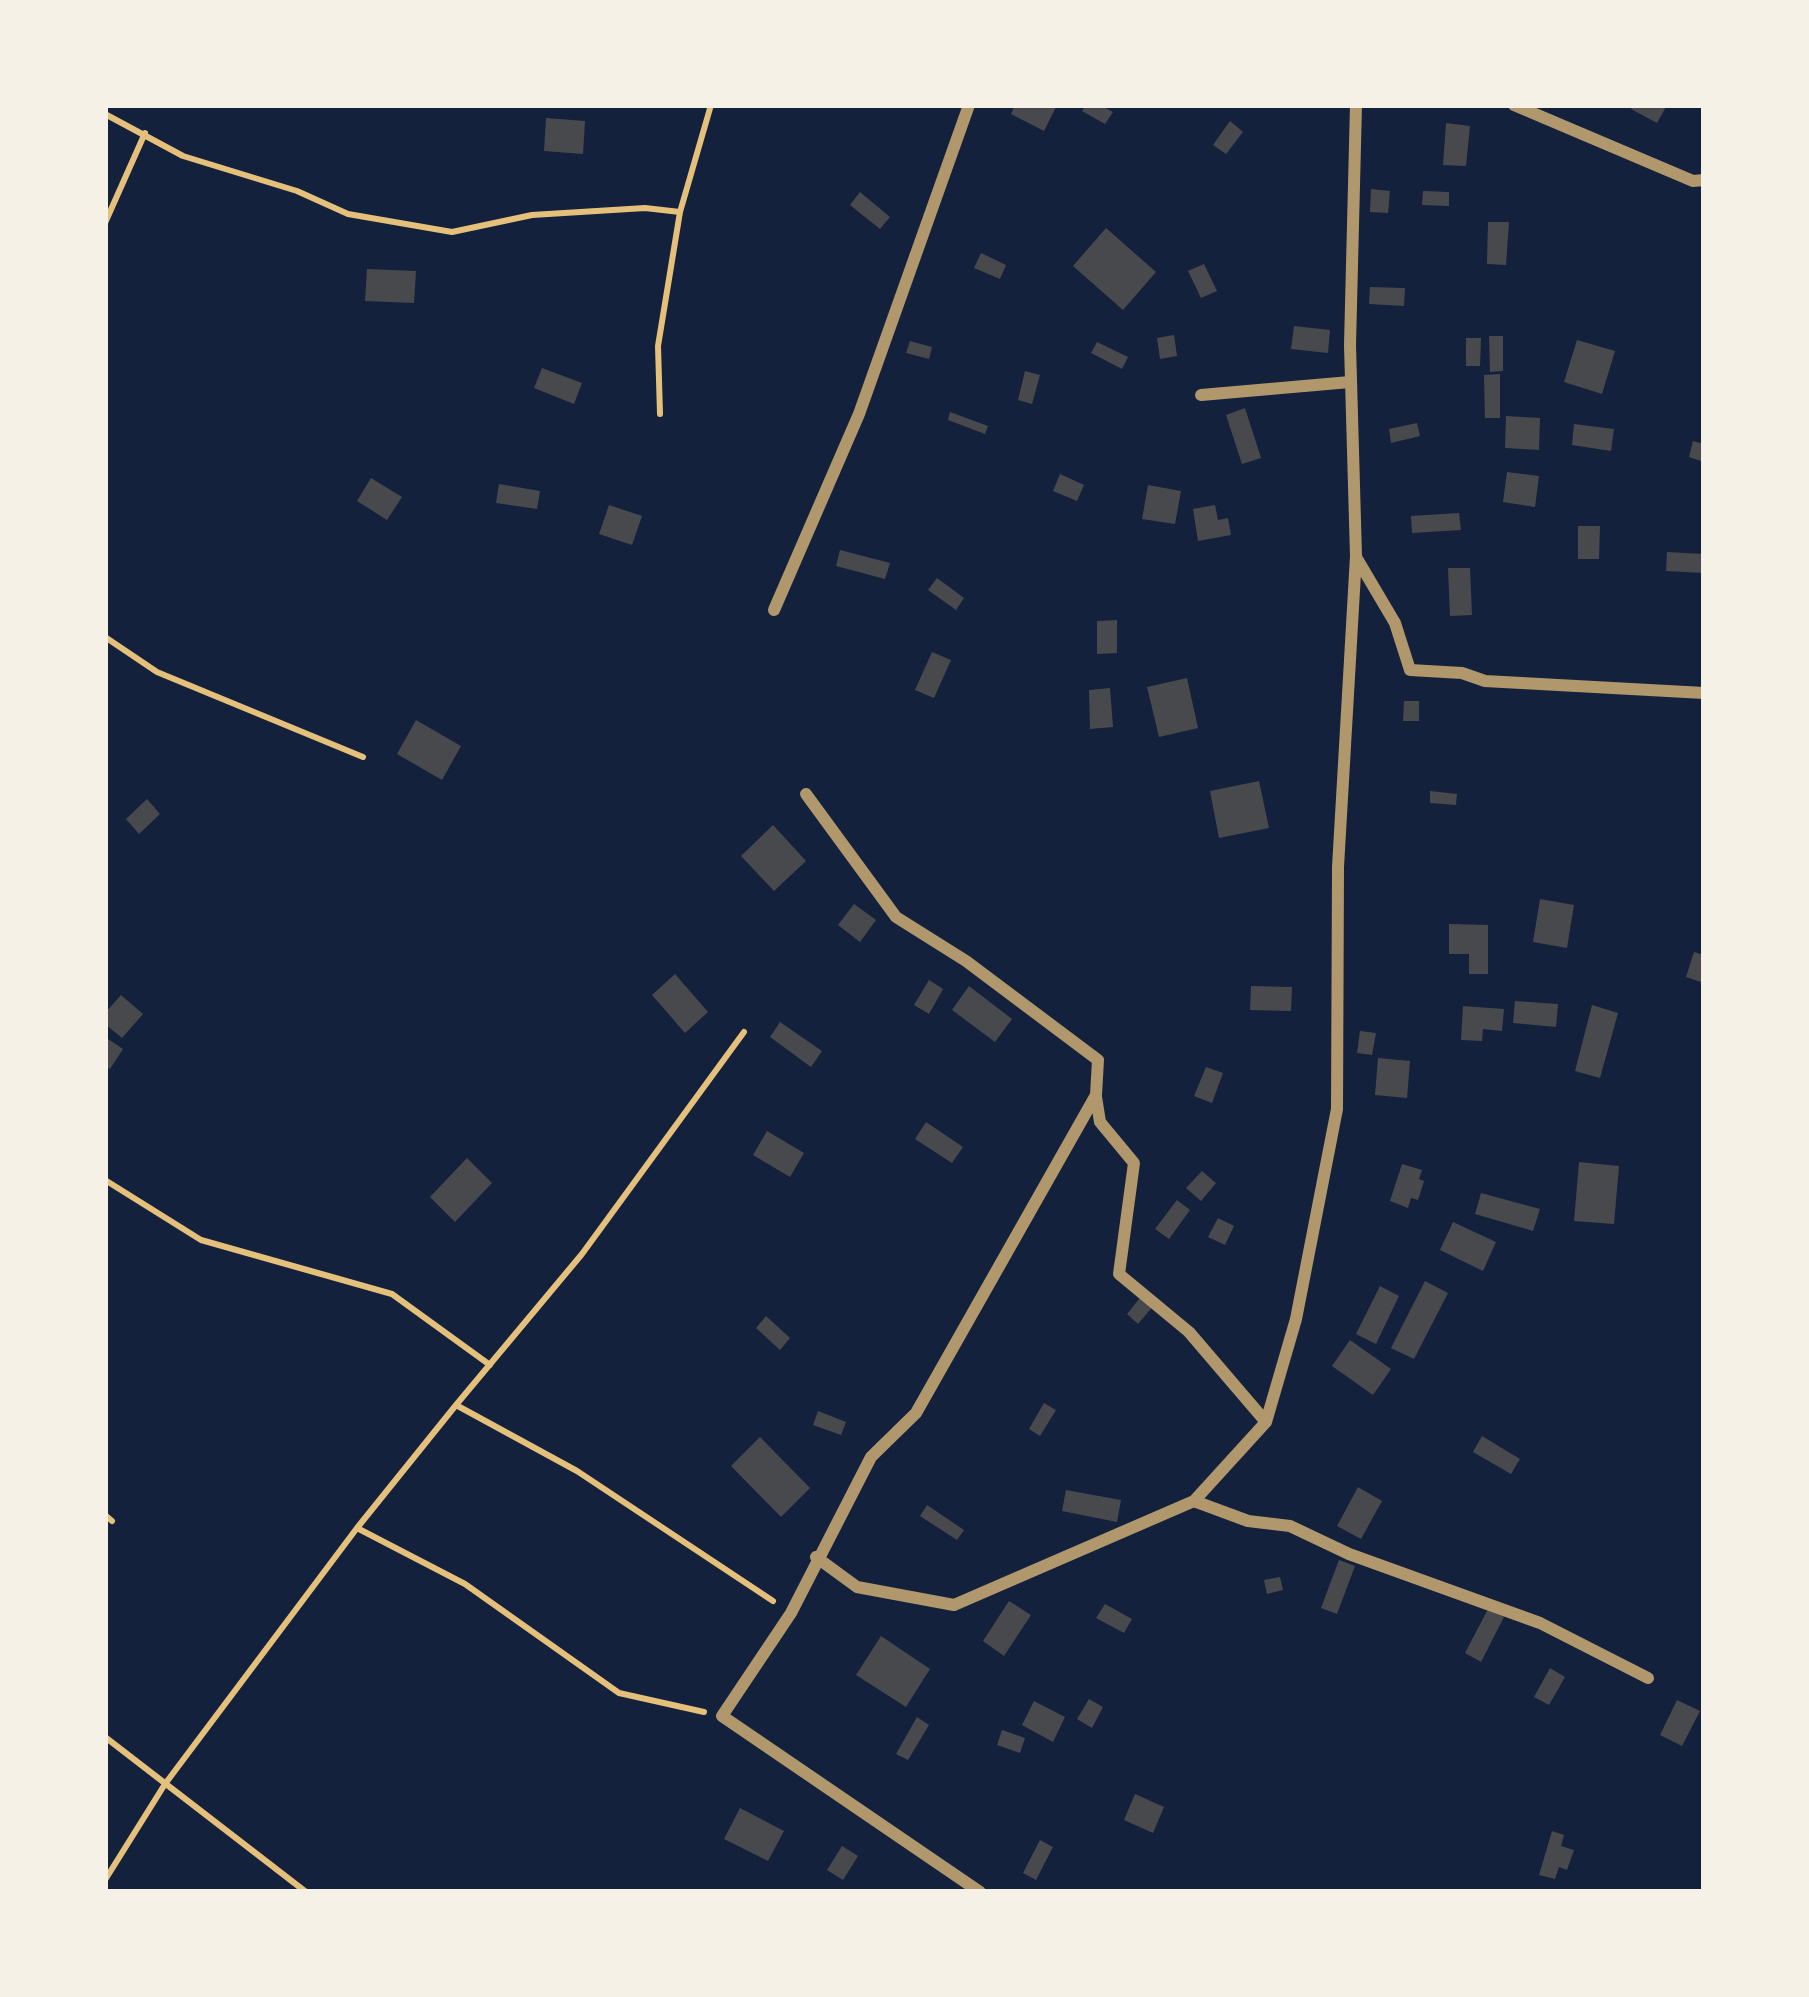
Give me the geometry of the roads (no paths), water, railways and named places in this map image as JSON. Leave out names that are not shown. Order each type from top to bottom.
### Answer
[{"type":"street","points":[[774,610],[859,414],[969,105]]},
{"type":"street","points":[[816,1557],[857,1587],[954,1605],[1194,1501],[1265,1422],[1297,1318],[1337,1109],[1338,868],[1356,556],[1350,382],[1356,105]]},
{"type":"street","points":[[1514,105],[1693,181],[1704,180]]},
{"type":"street","points":[[1201,395],[1350,382]]},
{"type":"street","points":[[1356,556],[1395,623],[1410,670],[1462,673],[1485,681],[1704,693]]},
{"type":"street","points":[[806,794],[896,917],[967,961],[1098,1060],[1100,1122],[1134,1163],[1119,1274],[1190,1332],[1265,1422]]},
{"type":"street","points":[[980,1892],[722,1716],[791,1613],[871,1457],[916,1413],[1096,1095]]},
{"type":"street","points":[[1194,1501],[1248,1521],[1290,1526],[1349,1554],[1540,1623],[1648,1678]]}]
